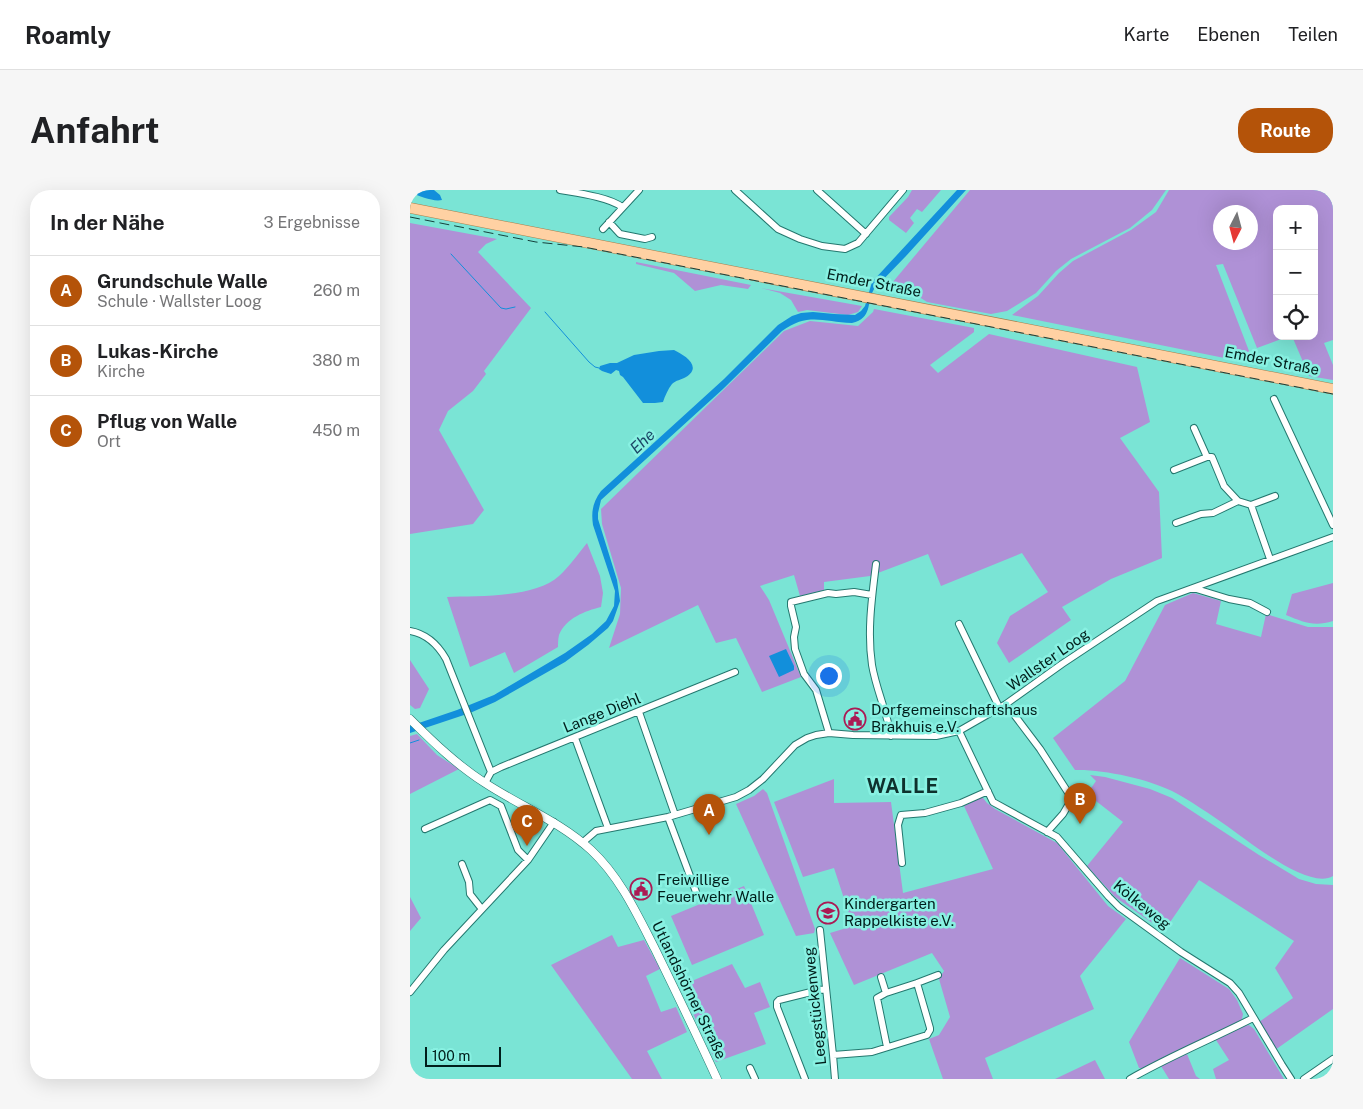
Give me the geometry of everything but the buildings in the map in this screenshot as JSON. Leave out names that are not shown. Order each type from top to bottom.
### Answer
[{"type":"main road","name":"Emder Straße","points":[[410,208],[1333,388]]},
{"type":"street","points":[[560,190],[600,198],[619,204],[622,207]]},
{"type":"street","points":[[603,229],[639,190]]},
{"type":"street","points":[[735,190],[778,229],[822,246],[845,249],[858,243],[903,190]]},
{"type":"street","points":[[818,190],[866,234]]},
{"type":"street","points":[[609,222],[620,234],[645,239],[652,238]]},
{"type":"street","points":[[1274,399],[1333,526]]},
{"type":"street","points":[[1194,428],[1207,457]]},
{"type":"street","points":[[1174,470],[1207,457],[1212,457],[1224,486],[1238,501],[1252,506],[1274,496]]},
{"type":"street","points":[[1176,524],[1201,514],[1214,512],[1238,501]]},
{"type":"street","points":[[1252,506],[1270,558]]},
{"type":"street","name":"Wallster Loog","points":[[582,843],[596,831],[671,816],[736,797],[749,790],[766,776],[795,745],[816,735],[829,733],[936,736],[959,731],[1006,704],[1157,601],[1270,558],[1333,537]]},
{"type":"street","points":[[876,564],[870,617],[872,664],[892,736]]},
{"type":"street","points":[[1193,588],[1229,599],[1250,602],[1267,612]]},
{"type":"street","points":[[829,733],[816,690],[804,674],[795,649],[794,637],[796,627],[791,602],[828,593],[854,592],[872,595]]},
{"type":"street","points":[[959,624],[999,707]]},
{"type":"street","points":[[410,630],[425,635],[441,650],[446,659],[491,772],[485,783]]},
{"type":"street","name":"Lange Diehl","points":[[491,772],[735,672]]},
{"type":"street","points":[[1006,704],[1040,749],[1069,794],[1070,802],[1064,814],[1047,832]]},
{"type":"street","points":[[639,712],[696,892]]},
{"type":"street","name":"Utlandshörner Straße","points":[[410,719],[459,765],[511,799],[554,822],[582,843],[613,874],[664,967],[717,1079]]},
{"type":"street","name":"Kölkeweg","points":[[959,731],[993,802],[1058,837],[1119,907],[1181,952],[1230,983],[1239,993],[1291,1079]]},
{"type":"street","points":[[575,738],[608,828]]},
{"type":"street","points":[[902,863],[898,826],[901,816],[925,813],[961,803],[988,791]]},
{"type":"street","points":[[425,829],[490,800],[502,806],[518,850],[528,860]]},
{"type":"street","points":[[410,992],[444,950],[528,860],[554,822]]},
{"type":"street","points":[[462,864],[469,882],[470,894],[482,908]]},
{"type":"street","name":"Leegstückenweg","points":[[820,930],[834,1079]]},
{"type":"street","points":[[887,1047],[876,1000],[878,997],[938,975]]},
{"type":"street","points":[[881,977],[886,993]]},
{"type":"street","points":[[833,1055],[862,1053],[924,1037],[930,1030],[917,983]]},
{"type":"street","points":[[805,1079],[777,1007],[777,1002],[826,989]]},
{"type":"street","points":[[1130,1079],[1175,1055],[1253,1018]]},
{"type":"street","points":[[1304,1079],[1333,1059]]},
{"type":"street","points":[[750,1068],[755,1079]]},
{"type":"shaded area","points":[[912,190],[941,190],[922,212],[917,209],[910,218],[914,223],[906,233],[889,220],[889,217]]},
{"type":"shaded area","points":[[970,190],[1166,190],[1152,210],[1130,228],[1071,259],[1056,271],[1036,293],[1007,311],[991,314],[927,302],[910,291],[902,283],[892,283]]},
{"type":"shaded area","points":[[1169,190],[1333,190],[1333,340],[1324,343],[1333,365],[1333,380],[1309,376],[1294,340],[1318,340],[1318,205],[1273,205],[1273,340],[1278,340],[1257,348],[1223,264],[1216,265],[1254,364],[1012,315],[1038,296],[1073,261],[1131,230],[1156,212]]},
{"type":"shaded area","points":[[410,223],[497,239],[486,244],[478,252],[531,308],[484,371],[486,374],[473,391],[448,411],[439,430],[484,510],[473,524],[410,534]]},
{"type":"shaded area","points":[[636,262],[751,285],[748,289],[721,285],[695,291],[674,273],[636,264]]},
{"type":"shaded area","points":[[761,288],[862,306],[858,312],[848,315],[807,310],[798,312],[791,300],[780,293]]},
{"type":"shaded area","points":[[874,309],[974,328],[974,332],[930,365],[938,373],[989,334],[1137,367],[1150,422],[1120,438],[1159,492],[1162,558],[1111,579],[1062,607],[1071,620],[1009,663],[997,643],[1010,616],[1048,592],[1022,553],[941,586],[928,554],[870,576],[824,582],[824,590],[800,596],[794,575],[760,586],[769,600],[801,677],[762,692],[736,638],[716,643],[698,605],[609,648],[620,614],[621,588],[602,524],[601,509],[784,331],[810,321],[858,326]]},
{"type":"shaded area","points":[[587,543],[600,576],[603,593],[601,607],[583,613],[571,620],[559,635],[558,647],[514,673],[505,652],[470,667],[447,597],[490,596],[521,592],[549,583],[570,565]]},
{"type":"shaded area","points":[[1333,583],[1333,621],[1314,624],[1286,615],[1292,594]]},
{"type":"shaded area","points":[[1193,593],[1221,601],[1216,624],[1261,637],[1266,614],[1308,627],[1333,627],[1333,876],[1322,879],[1294,870],[1263,852],[1200,807],[1172,791],[1138,779],[1111,773],[1075,770],[1053,738],[1125,681],[1165,605]]},
{"type":"shaded area","points":[[410,660],[429,689],[420,708],[415,709],[410,705]]},
{"type":"shaded area","points":[[417,734],[437,755],[459,769],[410,794],[410,736]]},
{"type":"shaded area","points":[[1090,775],[1150,789],[1172,798],[1299,879],[1316,884],[1333,885],[1333,1009],[1275,1050],[1259,1022],[1293,998],[1275,968],[1294,941],[1199,880],[1164,931],[1115,897],[1087,866],[1123,822],[1087,794],[1096,781]]},
{"type":"shaded area","points":[[834,779],[834,803],[891,802],[903,893],[993,869],[964,806],[980,798],[983,798],[995,809],[1057,843],[1108,906],[1126,919],[1080,976],[1094,1009],[985,1058],[993,1079],[943,1079],[929,1039],[939,1035],[950,1017],[939,979],[944,971],[932,953],[854,985],[830,933],[853,926],[834,868],[803,877],[774,802]]},
{"type":"shaded area","points":[[763,789],[767,793],[815,929],[814,933],[796,936],[736,804],[754,796]]},
{"type":"shaded area","points":[[744,886],[764,935],[692,965],[671,916]]},
{"type":"shaded area","points":[[410,897],[421,918],[410,931]]},
{"type":"shaded area","points":[[612,935],[618,947],[644,940],[660,969],[646,976],[661,1012],[676,1007],[687,1032],[647,1051],[662,1079],[632,1079],[551,965]]},
{"type":"shaded area","points":[[1180,958],[1229,989],[1237,1000],[1243,1014],[1242,1019],[1139,1068],[1129,1042]]},
{"type":"shaded area","points":[[732,964],[745,988],[760,982],[770,1007],[754,1013],[766,1044],[716,1062],[680,986]]},
{"type":"shaded area","points":[[1249,1025],[1254,1029],[1284,1079],[1216,1079],[1213,1069],[1229,1060],[1216,1040]]},
{"type":"shaded area","points":[[1187,1054],[1196,1076],[1200,1079],[1169,1079],[1161,1066]]},
{"type":"shaded area","points":[[1095,1060],[1105,1079],[1055,1079]]},
{"type":"water","points":[[410,190],[434,190],[440,195],[442,200],[426,198],[411,193]]},
{"type":"water","points":[[957,190],[966,190],[874,289],[863,318],[852,323],[816,319],[808,320],[791,325],[782,331],[723,389],[601,500],[598,519],[617,580],[620,601],[613,621],[608,628],[565,662],[495,702],[470,713],[410,733],[410,726],[494,695],[565,653],[592,634],[606,621],[614,606],[615,591],[593,525],[593,507],[601,491],[724,379],[778,325],[792,316],[801,313],[855,315],[861,311],[865,306],[872,282]]},
{"type":"water","points":[[674,350],[690,361],[693,369],[686,377],[672,384],[663,402],[643,403],[620,375],[619,371],[616,370],[611,374],[599,369],[600,366],[617,363],[634,355]]},
{"type":"water","points":[[786,649],[794,670],[779,677],[769,656]]},
{"type":"waterway","points":[[451,254],[501,308],[515,307]]},
{"type":"waterway","points":[[545,312],[589,362],[599,368]]},
{"type":"waterway","points":[[410,743],[419,740]]},
{"type":"railway","points":[[410,217],[536,242],[584,247],[1333,394]]},
{"type":"place","name":"Dorfgemeinschaftshaus Brakhuis e.V.","points":[[855,719]]},
{"type":"place","name":"Lukas-Kirche","points":[[1080,824]]},
{"type":"place","name":"Grundschule Walle","points":[[709,835]]},
{"type":"place","name":"Pflug von Walle","points":[[527,846]]},
{"type":"place","name":"Freiwillige Feuerwehr Walle","points":[[641,889]]},
{"type":"place","name":"Kindergarten Rappelkiste e.V.","points":[[828,913]]},
{"type":"district","name":"WALLE","points":[[903,786]]},
{"type":"water label","name":"Ehe","points":[[642,441]]}]
